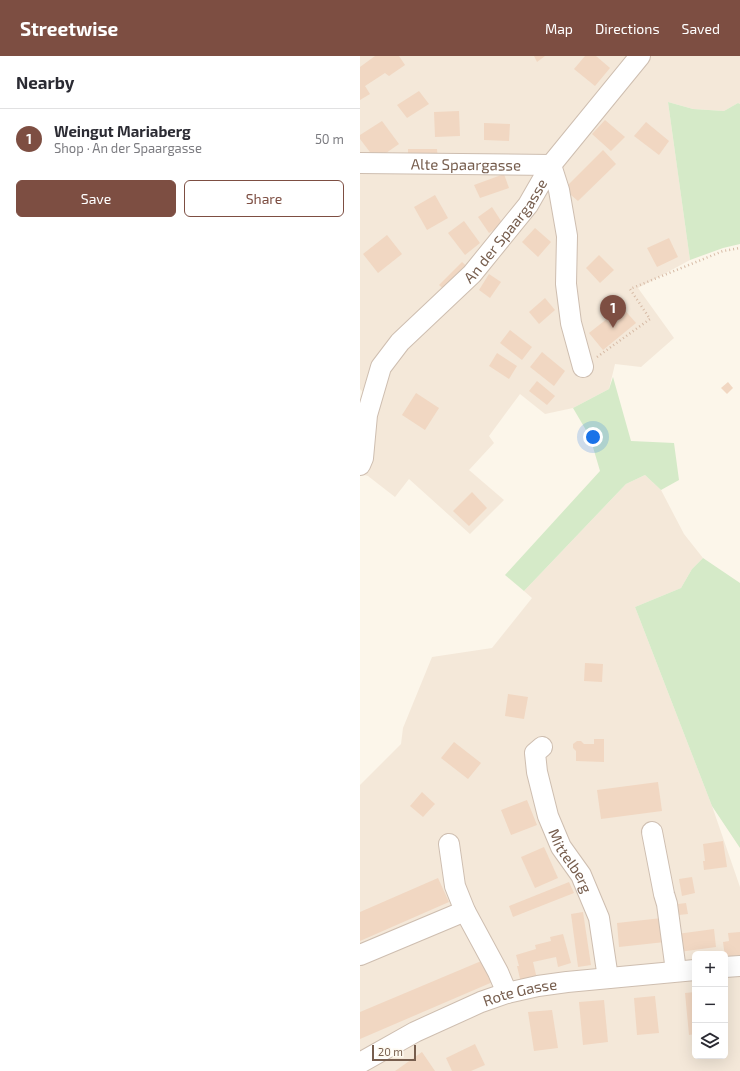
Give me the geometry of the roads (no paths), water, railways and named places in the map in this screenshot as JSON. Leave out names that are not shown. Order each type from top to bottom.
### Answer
[{"type":"street","points":[[551,165],[639,56]]},
{"type":"street","name":"Alte Spaargasse","points":[[360,164],[551,165]]},
{"type":"street","name":"An der Spaargasse","points":[[551,165],[559,190],[567,236],[566,284],[571,323],[583,367]]},
{"type":"street","name":"An der Spaargasse","points":[[360,465],[363,458],[367,414],[381,367],[400,342],[472,274],[528,205],[551,165]]},
{"type":"street","name":"Mittelberg","points":[[542,747],[535,753],[537,772],[548,816],[561,847],[581,875],[599,918],[608,978]]},
{"type":"street","points":[[652,832],[664,894],[686,970]]},
{"type":"street","points":[[450,844],[455,886],[465,911],[498,972],[507,993]]},
{"type":"street","points":[[360,955],[465,911]]},
{"type":"street","points":[[728,967],[740,966]]},
{"type":"street","name":"Rote Gasse","points":[[361,1061],[415,1032],[481,1002],[507,993],[538,986],[567,982],[686,970]]},
{"type":"place","name":"Weingut Mariaberg","points":[[613,328]]}]
